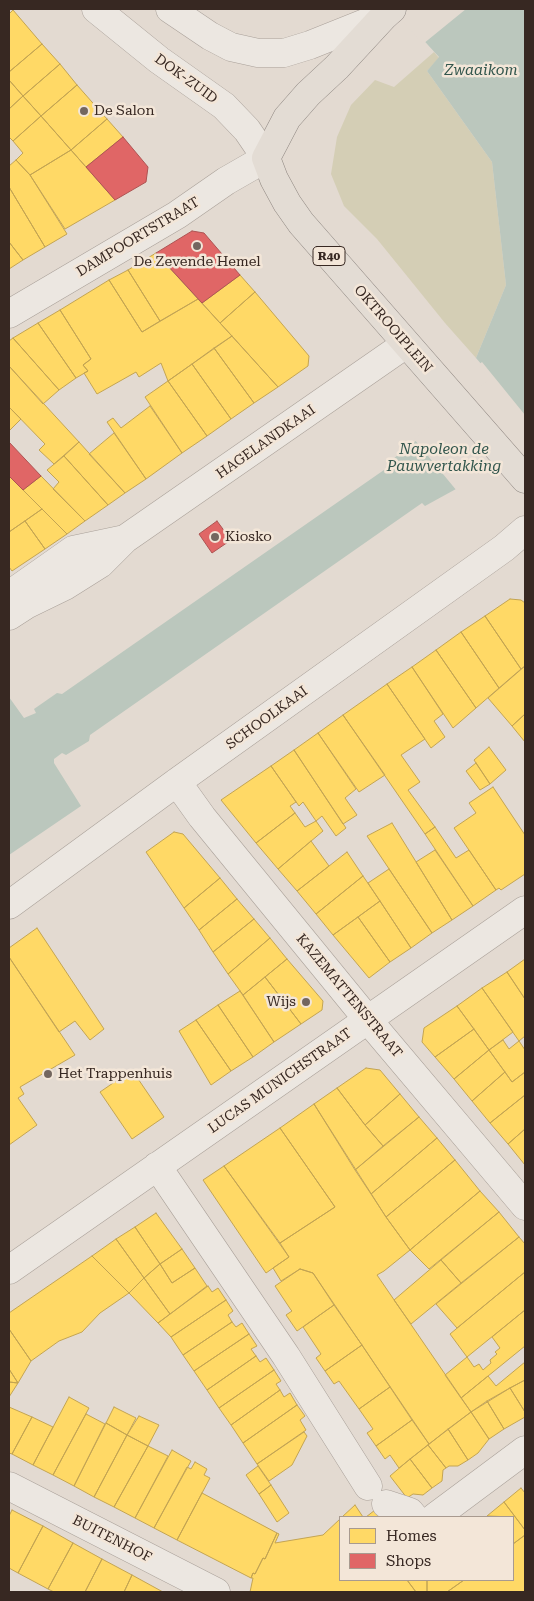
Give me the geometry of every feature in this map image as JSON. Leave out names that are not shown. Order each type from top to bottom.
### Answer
[{"type":"main road","points":[[266,158],[287,118],[388,12]]},
{"type":"main road","name":"OKTROOIPLEIN","points":[[266,158],[274,179],[301,223],[523,477]]},
{"type":"street","name":"DOK-ZUID","points":[[96,9],[159,60],[224,106],[247,130],[266,158]]},
{"type":"street","points":[[170,9],[188,22],[231,47],[258,53],[284,53],[310,45],[388,12]]},
{"type":"street","name":"DAMPOORTSTRAAT","points":[[9,314],[177,215],[226,181],[266,158]]},
{"type":"street","name":"HAGELANDKAAI","points":[[9,616],[26,605],[65,586],[100,564],[125,539],[406,344]]},
{"type":"street","name":"SCHOOLKAAI","points":[[9,905],[504,548],[525,530]]},
{"type":"street","name":"HAGELANDKAAI","points":[[9,595],[74,550],[125,539]]},
{"type":"street","name":"KAZEMATTENSTRAAT","points":[[177,782],[202,817],[368,1020],[525,1206]]},
{"type":"street","name":"LUCAS MUNICHSTRAAT","points":[[9,1270],[525,910]]},
{"type":"street","points":[[157,1166],[286,1356],[377,1495],[410,1512],[413,1516]]},
{"type":"street","points":[[435,1516],[525,1450]]},
{"type":"street","name":"BUITENHOF","points":[[9,1486],[216,1592]]},
{"type":"shaded area","points":[[434,52],[439,58],[427,71],[492,162],[506,285],[476,358],[377,239],[344,206],[331,174],[337,137],[351,105],[375,80],[394,87]]},
{"type":"water","name":"Napoleon de Pauwvertakking","points":[[395,9],[525,9],[525,432],[456,489],[425,506],[422,503],[90,735],[89,741],[66,755],[62,753],[54,759],[54,763],[81,806],[9,855],[9,697],[24,718],[36,713],[34,709],[57,693],[62,694],[394,463],[393,459],[494,379],[476,358],[506,285],[492,162],[427,71],[439,57]]},
{"type":"pier","points":[[392,9],[466,9],[423,44]]},
{"type":"pier","points":[[482,362],[525,415],[525,435],[457,491],[414,439],[490,379],[478,365]]},
{"type":"building: Homes","points":[[13,10],[42,44],[9,72],[9,14]]},
{"type":"building: Homes","points":[[42,44],[60,64],[23,96],[9,80],[9,72]]},
{"type":"building: Homes","points":[[60,64],[77,85],[41,116],[23,96]]},
{"type":"building: Homes","points":[[9,80],[23,96],[9,109]]},
{"type":"building: Homes","points":[[77,85],[107,119],[71,150],[41,116]]},
{"type":"building: Homes","points":[[23,96],[41,116],[13,141],[9,137],[9,109]]},
{"type":"building: Homes","points":[[41,116],[71,150],[30,175],[16,160],[23,153],[13,141]]},
{"type":"building: Homes","points":[[107,119],[123,137],[86,167],[71,150]]},
{"type":"building: Homes","points":[[71,150],[115,200],[65,229],[30,175]]},
{"type":"building: Homes","points":[[16,160],[30,175],[67,234],[45,247],[9,187],[9,166]]},
{"type":"building: Homes","points":[[9,187],[45,247],[23,260],[9,242]]},
{"type":"building: Homes","points":[[9,242],[23,260],[9,269]]},
{"type":"building: Homes","points":[[156,253],[198,299],[160,321],[128,270]]},
{"type":"building: Homes","points":[[128,270],[160,321],[142,332],[109,280]]},
{"type":"building: Homes","points":[[240,275],[255,292],[220,323],[202,303]]},
{"type":"building: Homes","points":[[109,280],[142,332],[198,299],[232,336],[168,381],[161,363],[139,377],[136,372],[97,394],[84,373],[88,371],[83,365],[91,359],[60,310]]},
{"type":"building: Homes","points":[[255,292],[309,356],[308,366],[278,387],[220,323]]},
{"type":"building: Homes","points":[[60,310],[91,359],[83,365],[88,371],[76,378],[38,323]]},
{"type":"building: Homes","points":[[38,323],[76,378],[59,390],[13,338]]},
{"type":"building: Homes","points":[[232,336],[278,387],[254,403],[214,348]]},
{"type":"building: Homes","points":[[13,338],[59,390],[43,404],[9,366],[9,341]]},
{"type":"building: Homes","points":[[214,348],[254,403],[231,419],[192,364]]},
{"type":"building: Homes","points":[[192,364],[231,419],[207,436],[168,381]]},
{"type":"building: Homes","points":[[9,366],[79,442],[54,464],[39,450],[45,444],[9,407]]},
{"type":"building: Homes","points":[[168,381],[207,436],[182,453],[145,397]]},
{"type":"building: Homes","points":[[150,406],[182,453],[146,479],[107,422],[113,418],[121,428]]},
{"type":"building: Homes","points":[[9,407],[21,419],[9,431]]},
{"type":"building: Homes","points":[[114,433],[146,479],[125,493],[89,454]]},
{"type":"building: Homes","points":[[79,442],[125,493],[108,505],[64,456]]},
{"type":"building: Homes","points":[[64,456],[108,505],[85,521],[53,489],[59,482],[47,470]]},
{"type":"building: Homes","points":[[9,476],[42,509],[9,532]]},
{"type":"building: Homes","points":[[41,476],[85,521],[67,534],[23,490]]},
{"type":"building: Homes","points":[[42,509],[67,534],[45,549],[25,521]]},
{"type":"building: Homes","points":[[25,521],[45,549],[12,571],[9,567],[9,532]]},
{"type":"building: Homes","points":[[510,599],[521,600],[525,603],[525,666],[521,669],[485,616]]},
{"type":"building: Homes","points":[[485,616],[521,669],[499,688],[461,632]]},
{"type":"building: Homes","points":[[461,632],[499,688],[476,708],[436,650]]},
{"type":"building: Homes","points":[[436,650],[476,708],[453,728],[412,667]]},
{"type":"building: Homes","points":[[525,666],[525,714],[512,726],[488,698]]},
{"type":"building: Homes","points":[[412,667],[443,714],[434,721],[445,737],[431,748],[387,684]]},
{"type":"building: Homes","points":[[387,684],[425,739],[401,755],[420,782],[408,790],[435,827],[425,834],[343,715]]},
{"type":"building: Homes","points":[[525,714],[525,742],[512,726]]},
{"type":"building: Homes","points":[[343,715],[385,775],[359,792],[318,733]]},
{"type":"building: Homes","points":[[318,733],[356,789],[345,798],[357,815],[343,824],[294,750]]},
{"type":"building: Homes","points":[[489,747],[506,770],[490,784],[474,760]]},
{"type":"building: Homes","points":[[294,750],[346,828],[336,836],[322,816],[316,821],[303,802],[299,806],[271,766]]},
{"type":"building: Homes","points":[[476,763],[490,784],[480,790],[466,771]]},
{"type":"building: Homes","points":[[271,766],[296,802],[290,806],[295,813],[256,843],[221,800]]},
{"type":"building: Homes","points":[[493,787],[525,835],[525,874],[501,890],[499,888],[496,890],[454,828],[476,813],[469,803]]},
{"type":"building: Homes","points":[[295,813],[305,827],[316,821],[323,831],[278,869],[256,843]]},
{"type":"building: Homes","points":[[392,823],[452,920],[432,933],[367,836]]},
{"type":"building: Homes","points":[[435,827],[456,858],[469,850],[496,890],[473,906],[425,834]]},
{"type":"building: Homes","points":[[174,832],[183,834],[220,878],[184,908],[146,852]]},
{"type":"building: Homes","points":[[311,841],[329,866],[297,891],[278,869]]},
{"type":"building: Homes","points":[[435,850],[473,906],[452,920],[416,862]]},
{"type":"building: Homes","points":[[347,852],[363,876],[316,914],[297,891]]},
{"type":"building: Homes","points":[[389,869],[432,933],[411,948],[368,883]]},
{"type":"building: Homes","points":[[363,876],[380,901],[333,935],[316,914]]},
{"type":"building: Homes","points":[[220,878],[237,899],[199,930],[184,908]]},
{"type":"building: Homes","points":[[237,899],[254,919],[213,952],[199,930]]},
{"type":"building: Homes","points":[[380,901],[411,948],[390,962],[358,917]]},
{"type":"building: Homes","points":[[358,917],[390,962],[369,978],[333,935]]},
{"type":"building: Homes","points":[[254,919],[270,938],[228,974],[213,952]]},
{"type":"building: Homes","points":[[37,928],[104,1029],[90,1040],[75,1021],[59,1032],[9,957],[9,948]]},
{"type":"building: Homes","points":[[270,938],[287,959],[243,995],[228,974]]},
{"type":"building: Homes","points":[[9,957],[75,1055],[20,1087],[24,1094],[18,1098],[37,1125],[9,1145]]},
{"type":"building: Homes","points":[[287,959],[323,1001],[322,1010],[301,1024],[265,977]]},
{"type":"building: Homes","points":[[525,959],[525,999],[507,972]]},
{"type":"building: Homes","points":[[507,972],[525,999],[525,1036],[519,1041],[482,988]]},
{"type":"building: Homes","points":[[265,977],[301,1024],[274,1042],[243,995]]},
{"type":"building: Homes","points":[[482,988],[513,1032],[489,1050],[457,1006]]},
{"type":"building: Homes","points":[[240,991],[274,1042],[253,1057],[218,1005]]},
{"type":"building: Homes","points":[[218,1005],[253,1057],[231,1071],[196,1020]]},
{"type":"building: Homes","points":[[457,1006],[474,1029],[435,1057],[422,1042],[424,1028]]},
{"type":"building: Homes","points":[[196,1020],[231,1071],[211,1085],[179,1031]]},
{"type":"building: Homes","points":[[474,1029],[489,1050],[454,1079],[435,1057]]},
{"type":"building: Homes","points":[[503,1040],[509,1049],[519,1041],[525,1050],[525,1072],[512,1082],[489,1050]]},
{"type":"building: Homes","points":[[489,1050],[505,1072],[472,1101],[454,1079]]},
{"type":"building: Homes","points":[[366,1068],[380,1070],[400,1094],[365,1125],[337,1088]]},
{"type":"building: Homes","points":[[132,1070],[164,1117],[132,1139],[100,1092]]},
{"type":"building: Homes","points":[[505,1072],[512,1082],[525,1072],[525,1095],[490,1123],[472,1101]]},
{"type":"building: Homes","points":[[337,1088],[383,1146],[355,1170],[314,1104]]},
{"type":"building: Homes","points":[[400,1094],[419,1117],[383,1146],[365,1125]]},
{"type":"building: Homes","points":[[525,1095],[525,1129],[508,1144],[490,1123]]},
{"type":"building: Homes","points":[[314,1104],[386,1217],[410,1250],[377,1275],[471,1412],[429,1444],[313,1273],[300,1269],[281,1281],[273,1268],[289,1257],[280,1243],[335,1207],[280,1128]]},
{"type":"building: Homes","points":[[419,1117],[437,1138],[371,1194],[355,1170]]},
{"type":"building: Homes","points":[[280,1128],[335,1207],[280,1243],[224,1166]]},
{"type":"building: Homes","points":[[525,1129],[525,1165],[508,1144]]},
{"type":"building: Homes","points":[[437,1138],[455,1160],[386,1217],[371,1194]]},
{"type":"building: Homes","points":[[455,1160],[480,1191],[410,1250],[386,1217]]},
{"type":"building: Homes","points":[[224,1166],[289,1257],[266,1273],[203,1180]]},
{"type":"building: Homes","points":[[480,1191],[499,1212],[429,1269],[410,1250]]},
{"type":"building: Homes","points":[[499,1212],[519,1237],[461,1283],[441,1260]]},
{"type":"building: Homes","points":[[156,1213],[182,1249],[160,1264],[135,1227]]},
{"type":"building: Homes","points":[[135,1227],[160,1264],[144,1278],[116,1239]]},
{"type":"building: Homes","points":[[519,1237],[525,1244],[525,1272],[457,1328],[436,1304]]},
{"type":"building: Homes","points":[[116,1239],[144,1278],[129,1293],[92,1256]]},
{"type":"building: Homes","points":[[182,1249],[195,1268],[172,1283],[160,1264]]},
{"type":"building: Homes","points":[[92,1256],[129,1293],[100,1313],[82,1332],[59,1341],[31,1361],[9,1329],[9,1313]]},
{"type":"building: Homes","points":[[441,1260],[461,1283],[411,1324],[394,1300]]},
{"type":"building: Homes","points":[[160,1264],[172,1283],[195,1268],[207,1286],[170,1314],[144,1278]]},
{"type":"building: Homes","points":[[300,1269],[313,1273],[334,1305],[297,1331],[286,1315],[292,1311],[275,1286]]},
{"type":"building: Homes","points":[[525,1272],[525,1310],[467,1357],[450,1334]]},
{"type":"building: Homes","points":[[144,1278],[170,1314],[158,1323],[129,1293]]},
{"type":"building: Homes","points":[[208,1286],[212,1292],[218,1288],[226,1300],[171,1337],[158,1323]]},
{"type":"building: Homes","points":[[226,1300],[233,1311],[228,1315],[232,1322],[183,1355],[171,1337]]},
{"type":"building: Homes","points":[[334,1305],[362,1345],[325,1371],[316,1358],[321,1354],[303,1327]]},
{"type":"building: Homes","points":[[525,1310],[525,1346],[461,1398],[445,1375],[467,1357],[474,1367],[479,1364],[483,1370],[491,1363],[490,1360],[497,1354],[495,1352],[500,1348],[492,1337]]},
{"type":"building: Homes","points":[[232,1322],[236,1327],[242,1323],[249,1334],[194,1371],[183,1355]]},
{"type":"building: Homes","points":[[9,1329],[31,1361],[18,1383],[9,1369]]},
{"type":"building: Homes","points":[[249,1334],[257,1346],[251,1349],[256,1356],[207,1390],[194,1371]]},
{"type":"building: Homes","points":[[362,1345],[390,1387],[359,1409],[339,1381],[334,1384],[325,1371]]},
{"type":"building: Homes","points":[[256,1356],[260,1362],[266,1358],[274,1370],[219,1408],[207,1390]]},
{"type":"building: Homes","points":[[525,1362],[525,1380],[471,1412],[461,1398],[488,1376],[496,1386]]},
{"type":"building: Homes","points":[[9,1369],[18,1383],[9,1382]]},
{"type":"building: Homes","points":[[274,1370],[281,1381],[276,1384],[280,1390],[231,1425],[219,1408]]},
{"type":"building: Homes","points":[[525,1380],[525,1412],[510,1388]]},
{"type":"building: Homes","points":[[9,1382],[18,1383],[9,1397]]},
{"type":"building: Homes","points":[[390,1387],[412,1420],[376,1446],[367,1433],[373,1429],[359,1409]]},
{"type":"building: Homes","points":[[510,1388],[525,1412],[525,1417],[504,1429],[487,1401]]},
{"type":"building: Homes","points":[[280,1390],[284,1397],[290,1393],[297,1405],[243,1443],[231,1425]]},
{"type":"building: Homes","points":[[69,1397],[89,1408],[53,1475],[33,1465]]},
{"type":"building: Homes","points":[[487,1401],[504,1429],[489,1439],[471,1412]]},
{"type":"building: Homes","points":[[297,1405],[305,1416],[300,1420],[306,1430],[257,1464],[243,1443]]},
{"type":"building: Homes","points":[[9,1407],[32,1417],[12,1454],[9,1453]]},
{"type":"building: Homes","points":[[114,1407],[136,1418],[127,1435],[106,1423]]},
{"type":"building: Homes","points":[[471,1412],[489,1439],[478,1453],[468,1460],[448,1429]]},
{"type":"building: Homes","points":[[86,1414],[105,1424],[74,1486],[53,1475]]},
{"type":"building: Homes","points":[[139,1416],[159,1425],[148,1446],[127,1435]]},
{"type":"building: Homes","points":[[32,1417],[53,1427],[33,1465],[12,1454]]},
{"type":"building: Homes","points":[[412,1420],[429,1444],[399,1468],[390,1455],[385,1459],[376,1446]]},
{"type":"building: Homes","points":[[106,1423],[127,1435],[94,1497],[74,1486]]},
{"type":"building: Homes","points":[[448,1429],[468,1460],[458,1466],[446,1468],[428,1445]]},
{"type":"building: Homes","points":[[304,1432],[307,1436],[292,1465],[269,1481],[257,1464]]},
{"type":"building: Homes","points":[[127,1435],[148,1446],[114,1507],[94,1497]]},
{"type":"building: Homes","points":[[428,1445],[446,1468],[443,1470],[442,1481],[432,1488],[410,1459]]},
{"type":"building: Homes","points":[[148,1446],[168,1456],[135,1518],[114,1507]]},
{"type":"building: Homes","points":[[172,1450],[191,1461],[154,1528],[135,1518]]},
{"type":"building: Homes","points":[[410,1459],[432,1488],[423,1495],[413,1494],[407,1498],[390,1476]]},
{"type":"building: Homes","points":[[195,1462],[207,1469],[204,1475],[210,1478],[177,1540],[154,1528],[187,1467],[191,1469]]},
{"type":"building: Homes","points":[[258,1466],[271,1485],[259,1494],[246,1475]]},
{"type":"building: Homes","points":[[271,1485],[289,1513],[277,1522],[259,1494]]},
{"type":"building: Homes","points":[[521,1488],[525,1493],[525,1530],[504,1502]]},
{"type":"building: Homes","points":[[202,1493],[277,1533],[265,1559],[263,1558],[251,1578],[177,1540]]},
{"type":"building: Homes","points":[[504,1502],[525,1530],[525,1535],[514,1543],[514,1516],[487,1516]]},
{"type":"building: Homes","points":[[355,1505],[362,1516],[343,1516]]},
{"type":"building: Homes","points":[[379,1507],[385,1516],[367,1516]]},
{"type":"building: Homes","points":[[12,1510],[43,1526],[18,1573],[9,1568],[9,1516]]},
{"type":"building: Homes","points":[[339,1520],[339,1581],[408,1581],[416,1592],[250,1592],[253,1573],[255,1574],[263,1558],[265,1559],[277,1533],[279,1534],[275,1543],[323,1535]]},
{"type":"building: Homes","points":[[43,1526],[73,1543],[48,1589],[18,1573]]},
{"type":"building: Homes","points":[[525,1535],[525,1592],[447,1592],[463,1581],[514,1581],[514,1543]]},
{"type":"building: Homes","points":[[73,1543],[102,1559],[85,1592],[54,1592],[48,1589]]},
{"type":"building: Homes","points":[[102,1559],[132,1575],[124,1592],[85,1592]]},
{"type":"building: Homes","points":[[132,1575],[163,1592],[124,1592]]},
{"type":"building: Homes","points":[[408,1581],[427,1581],[427,1592],[416,1592]]},
{"type":"building: Homes","points":[[427,1581],[463,1581],[447,1592],[427,1592]]},
{"type":"building: Shops","points":[[123,137],[148,167],[146,182],[115,200],[86,167]]},
{"type":"building: Shops","points":[[192,231],[204,233],[240,275],[202,303],[156,253]]},
{"type":"building: Shops","points":[[9,442],[41,476],[23,490],[9,476]]},
{"type":"building: Shops","name":"Kiosko","points":[[217,521],[231,540],[212,553],[199,534]]},
{"type":"place","name":"De Salon","points":[[84,111]]},
{"type":"place","name":"De Zevende Hemel","points":[[197,246]]},
{"type":"place","name":"Kiosko","points":[[215,537]]},
{"type":"place","name":"Wijs","points":[[306,1002]]},
{"type":"place","name":"Het Trappenhuis","points":[[48,1074]]},
{"type":"water label","name":"Zwaaikom","points":[[481,71]]}]
